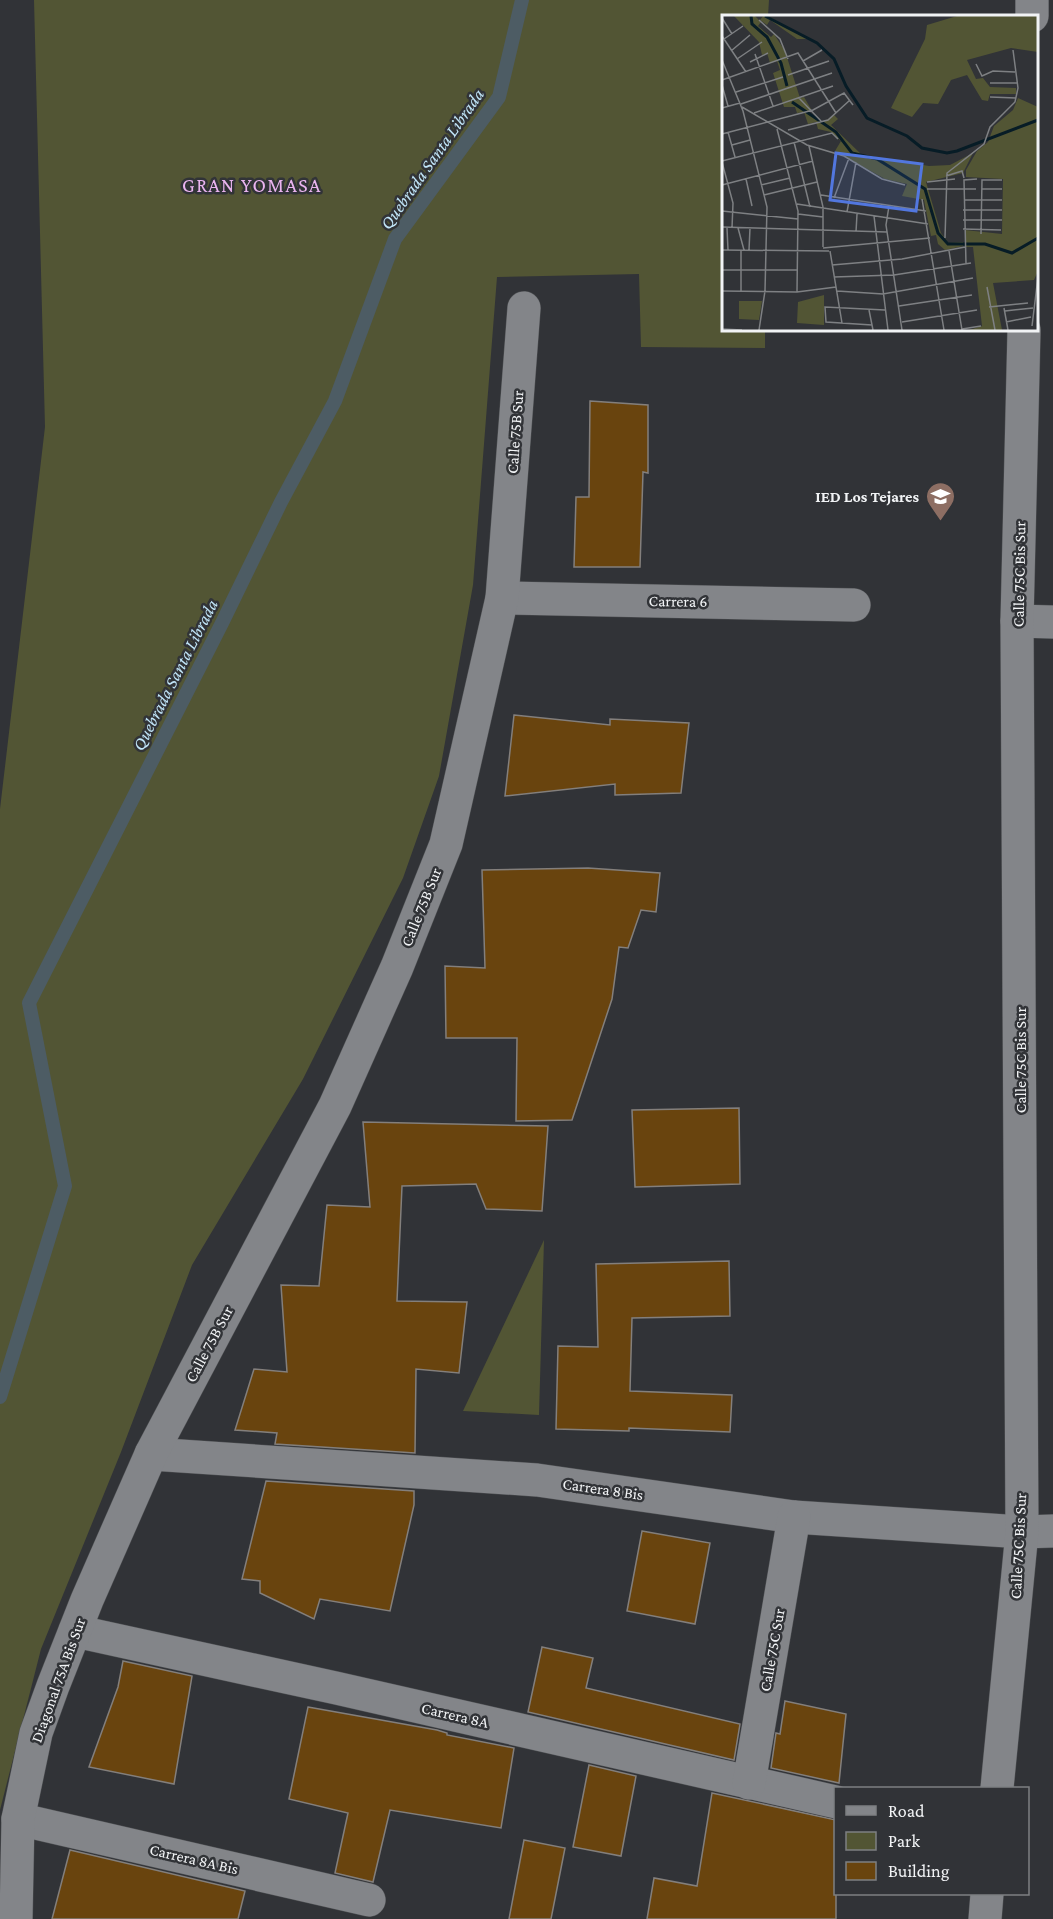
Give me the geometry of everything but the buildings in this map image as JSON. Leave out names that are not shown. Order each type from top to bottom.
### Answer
[{"type":"street","name":"Calle 75B Sur","points":[[151,1454],[335,1106],[397,967],[446,844],[501,598],[524,308]]},
{"type":"street","name":"Calle 75C Bis Sur","points":[[997,1787],[1038,1531],[1017,621],[1024,332]]},
{"type":"street","name":"Carrera 6","points":[[501,598],[854,605]]},
{"type":"street","points":[[1017,621],[1053,622]]},
{"type":"street","name":"Carrera 8 Bis","points":[[151,1454],[537,1480],[794,1517],[1038,1531]]},
{"type":"street","name":"Diagonal 75A Bis Sur","points":[[16,1919],[18,1819],[36,1733],[75,1631],[151,1454]]},
{"type":"street","name":"Calle 75C Sur","points":[[749,1783],[794,1517]]},
{"type":"street","name":"Carrera 8A","points":[[75,1631],[347,1690],[834,1802]]},
{"type":"street","name":"Carrera 8A Bis","points":[[18,1819],[369,1900]]},
{"type":"street","points":[[985,1919],[987,1895]]},
{"type":"green space","points":[[34,0],[769,0],[768,15],[722,15],[722,332],[765,332],[765,348],[641,347],[639,274],[497,277],[473,585],[439,776],[403,878],[303,1079],[192,1265],[121,1452],[41,1649],[0,1810],[0,809],[45,427]]},
{"type":"green space","points":[[544,1240],[539,1415],[463,1411]]},
{"type":"waterway","name":"Quebrada Santa Librada","points":[[0,1397],[65,1186],[29,1003],[281,502],[335,401],[395,239],[499,97],[522,0]]},
{"type":"place","name":"IED Los Tejares","points":[[940,522]]},
{"type":"district","name":"GRAN YOMASA","points":[[252,185]]}]
